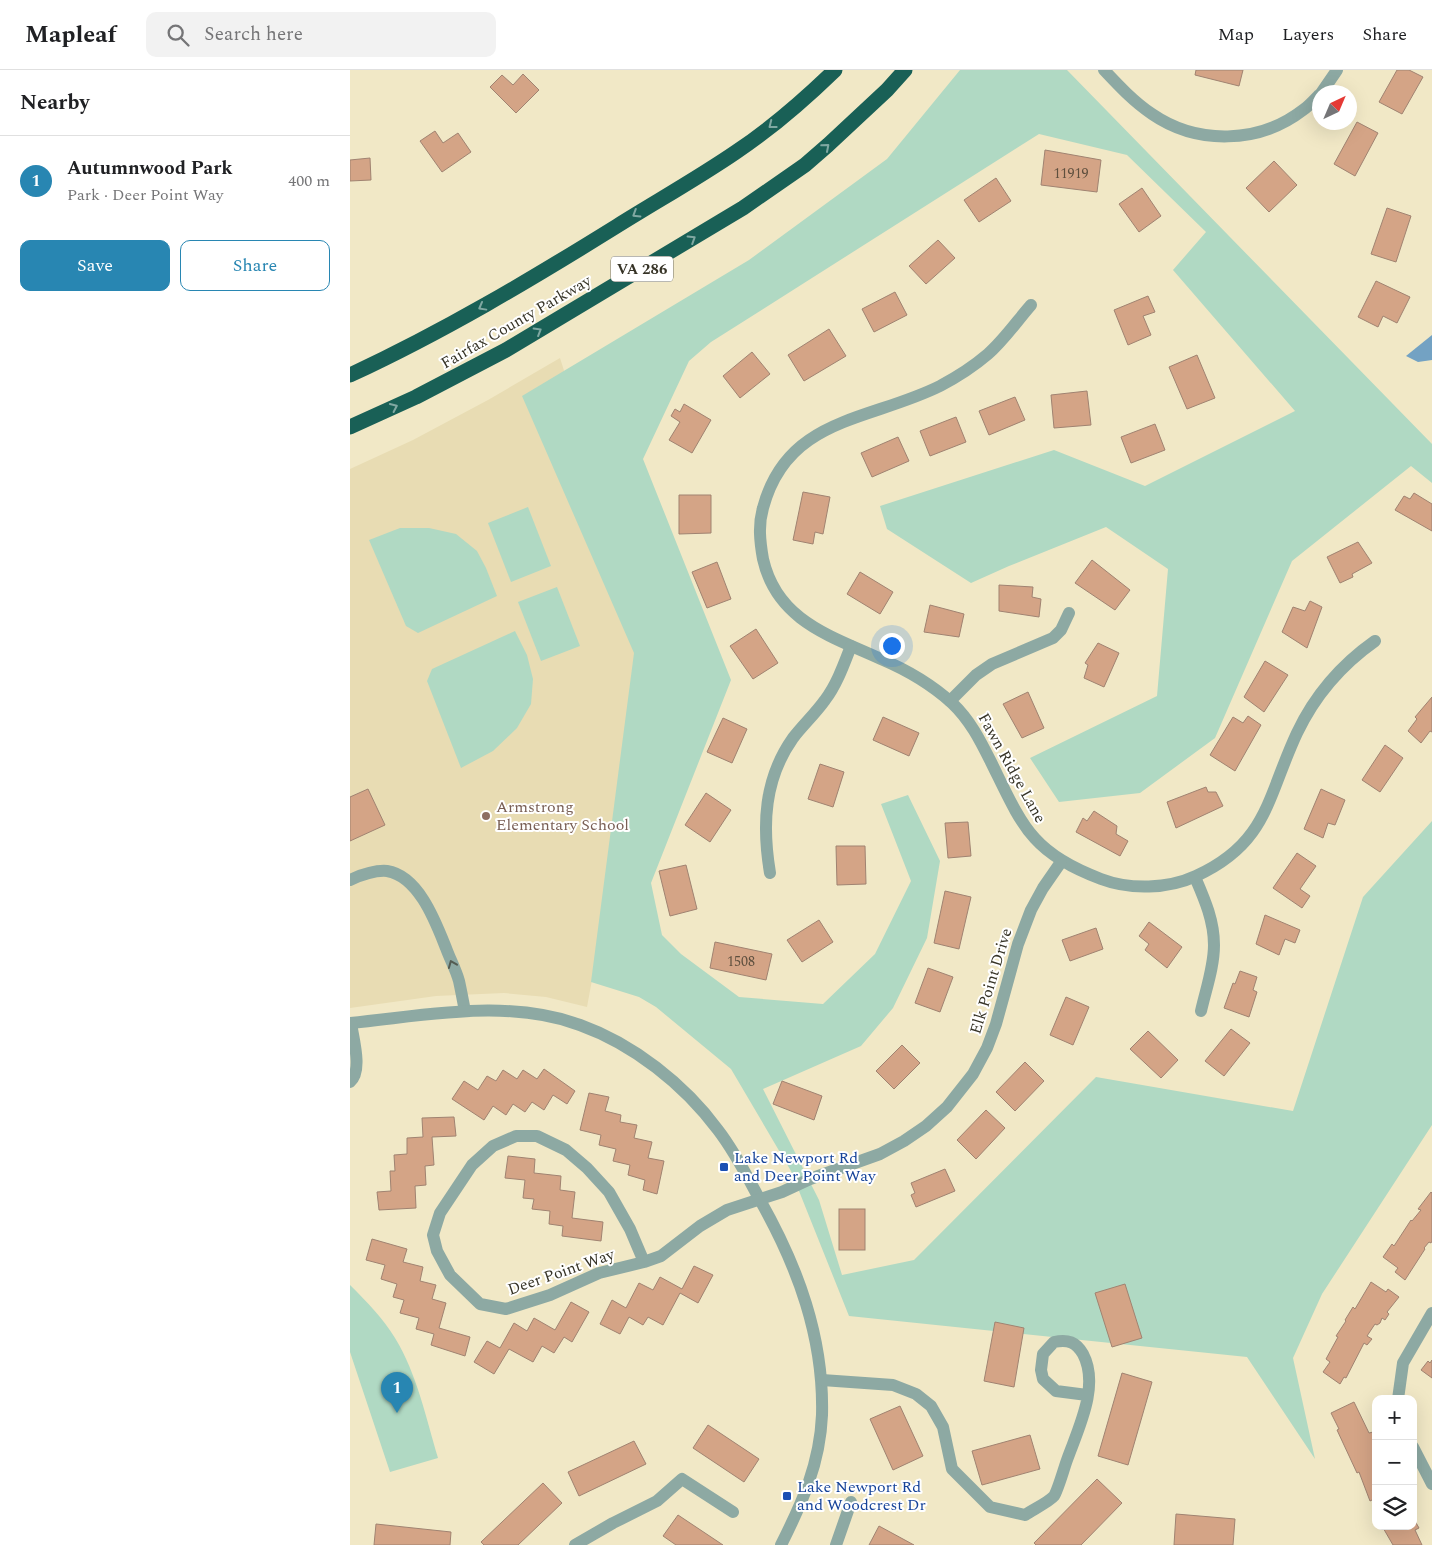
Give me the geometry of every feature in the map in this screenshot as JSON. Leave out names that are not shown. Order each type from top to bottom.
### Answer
[{"type":"highway","name":"Fairfax County Parkway","points":[[350,375],[429,336],[506,294],[705,173],[792,110],[835,70]]},
{"type":"highway","name":"Fairfax County Parkway","points":[[350,428],[416,397],[506,350],[743,208],[805,165],[887,90],[905,70]]},
{"type":"street","points":[[1104,70],[1127,94],[1152,114],[1176,128],[1196,134],[1218,137],[1242,136],[1263,131],[1283,123],[1312,102]]},
{"type":"street","points":[[1327,85],[1337,70]]},
{"type":"street","name":"Fawn Ridge Lane","points":[[1031,305],[990,352],[964,372],[938,387],[824,430],[806,441],[790,455],[777,473],[768,492],[760,525],[765,567],[774,587],[785,604],[800,618],[818,630],[912,674],[950,701],[965,716],[977,733],[1018,817],[1031,836],[1045,850],[1061,862],[1080,872],[1110,883],[1135,886],[1157,886],[1194,877],[1223,862],[1241,846],[1256,828],[1267,810],[1298,733],[1314,704],[1334,676],[1354,656],[1375,640]]},
{"type":"street","points":[[950,701],[976,675],[992,664],[1053,638],[1061,630],[1069,613]]},
{"type":"street","points":[[770,873],[764,823],[773,775],[794,737],[837,680],[852,646]]},
{"type":"street","name":"Elk Point Drive","points":[[760,1199],[880,1154],[926,1126],[950,1103],[973,1074],[987,1048],[996,1024],[1018,944],[1031,910],[1061,862]]},
{"type":"street","points":[[350,880],[366,873],[387,871],[401,876],[410,883],[424,901],[436,923],[459,980],[465,1011]]},
{"type":"street","points":[[1194,877],[1207,906],[1212,925],[1214,945],[1211,969],[1201,1011]]},
{"type":"street","points":[[350,1082],[357,1068],[350,1023],[465,1011],[501,1011],[534,1014],[570,1022],[612,1039],[639,1056],[676,1085],[695,1103],[718,1129],[737,1157],[780,1235],[799,1280],[813,1324],[820,1358],[822,1417],[818,1450],[806,1494],[780,1545]]},
{"type":"street","name":"Deer Point Way","points":[[644,1262],[630,1229],[609,1192],[587,1168],[566,1150],[537,1136],[516,1136],[493,1146],[472,1165],[440,1213],[433,1235],[437,1251],[450,1275],[480,1304],[506,1309],[550,1295],[599,1273],[644,1262],[661,1256],[700,1226],[728,1210],[760,1199]]},
{"type":"street","points":[[1399,1395],[1403,1363],[1432,1314]]},
{"type":"street","points":[[822,1380],[893,1385],[916,1394],[930,1406],[943,1427],[952,1468],[990,1507],[1025,1515],[1054,1496],[1084,1412],[1087,1395],[1090,1376],[1086,1359],[1079,1347],[1073,1343],[1054,1342],[1043,1354],[1041,1370],[1043,1379],[1056,1391],[1087,1395]]},
{"type":"street","points":[[1417,1455],[1432,1484]]},
{"type":"street","points":[[575,1545],[657,1501],[682,1479],[733,1512]]},
{"type":"street","points":[[836,1545],[851,1502]]},
{"type":"shaded area","name":"Armstrong Elementary School","points":[[560,358],[653,650],[587,1007],[546,997],[504,993],[436,996],[350,1008],[350,469],[413,440],[488,400]]},
{"type":"green space","points":[[960,70],[1067,70],[1432,444],[1432,483],[1411,466],[1292,561],[1215,738],[1140,793],[1059,802],[1030,758],[1157,696],[1168,569],[1106,527],[971,583],[887,529],[880,506],[1054,450],[1145,486],[1295,411],[1173,270],[1206,232],[1127,155],[1039,134],[711,342],[689,361],[643,459],[731,680],[651,883],[662,935],[681,954],[739,997],[823,1004],[875,954],[911,881],[881,804],[908,795],[940,861],[927,938],[893,1008],[861,1046],[763,1089],[819,1200],[842,1275],[914,1260],[1096,1077],[1293,1111],[1363,897],[1432,821],[1432,1125],[1322,1294],[1293,1358],[1315,1459],[1247,1357],[849,1316],[791,1171],[731,1069],[656,1007],[639,997],[591,982],[634,653],[522,396],[749,260],[887,159]]},
{"type":"green space","points":[[528,507],[551,566],[511,582],[488,523]]},
{"type":"green space","points":[[400,528],[429,528],[456,534],[477,551],[497,596],[418,633],[406,626],[369,540]]},
{"type":"green space","points":[[557,587],[580,646],[541,661],[518,602]]},
{"type":"green space","points":[[515,631],[527,655],[533,679],[531,704],[517,728],[493,751],[461,768],[427,681],[432,669]]},
{"type":"green space","points":[[350,1285],[385,1324],[403,1352],[420,1396],[438,1458],[390,1472],[350,1352]]},
{"type":"water","points":[[1432,335],[1432,360],[1418,362],[1406,356]]},
{"type":"building","points":[[1196,70],[1243,70],[1239,86],[1195,75]]},
{"type":"building","points":[[1397,70],[1409,70],[1423,77],[1402,114],[1379,102]]},
{"type":"building","points":[[523,74],[539,90],[516,113],[490,87],[502,75],[513,85]]},
{"type":"building","points":[[1357,122],[1378,133],[1355,176],[1334,164],[1353,130],[1357,130]]},
{"type":"building","points":[[435,131],[443,143],[458,133],[471,152],[442,172],[420,141]]},
{"type":"building","points":[[1045,150],[1101,160],[1097,192],[1041,185]]},
{"type":"building","points":[[370,158],[371,180],[350,181],[350,160]]},
{"type":"building","points":[[1274,161],[1297,185],[1269,212],[1246,188]]},
{"type":"building","points":[[996,178],[1011,201],[979,222],[964,200]]},
{"type":"building","points":[[1142,188],[1161,216],[1139,232],[1119,204]]},
{"type":"building","points":[[1387,208],[1411,216],[1396,262],[1371,254]]},
{"type":"building","points":[[938,240],[955,258],[926,284],[909,266]]},
{"type":"building","points":[[1376,281],[1410,297],[1397,323],[1383,316],[1378,327],[1358,317]]},
{"type":"building","points":[[895,292],[907,315],[874,332],[862,309]]},
{"type":"building","points":[[1148,296],[1155,312],[1143,316],[1151,335],[1128,345],[1114,310]]},
{"type":"building","points":[[829,329],[846,356],[804,381],[788,355]]},
{"type":"building","points":[[752,352],[770,374],[740,398],[723,376]]},
{"type":"building","points":[[1197,355],[1215,398],[1187,409],[1169,367]]},
{"type":"building","points":[[1087,391],[1091,425],[1054,428],[1051,395]]},
{"type":"building","points":[[1015,397],[1025,420],[989,435],[979,411]]},
{"type":"building","points":[[684,404],[711,420],[692,453],[669,440],[680,422],[671,416],[675,409],[680,412]]},
{"type":"building","points":[[956,417],[966,442],[930,456],[920,431]]},
{"type":"building","points":[[1155,424],[1165,450],[1131,463],[1121,437]]},
{"type":"building","points":[[898,437],[909,461],[872,477],[861,453]]},
{"type":"building","points":[[803,492],[830,497],[823,534],[815,532],[813,544],[793,540]]},
{"type":"building","points":[[1414,493],[1432,504],[1432,531],[1395,510],[1404,496],[1410,499]]},
{"type":"building","points":[[679,495],[711,495],[711,533],[679,534]]},
{"type":"building","points":[[1358,542],[1372,563],[1352,574],[1353,577],[1340,583],[1327,557]]},
{"type":"building","points":[[1092,560],[1130,590],[1115,610],[1075,583]]},
{"type":"building","points":[[717,562],[731,599],[707,608],[692,572]]},
{"type":"building","points":[[860,572],[893,592],[880,614],[847,594]]},
{"type":"building","points":[[999,585],[1033,587],[1032,597],[1041,599],[1039,617],[999,611]]},
{"type":"building","points":[[1310,601],[1322,607],[1307,648],[1282,632],[1293,607],[1305,611]]},
{"type":"building","points":[[930,605],[964,614],[959,637],[924,632]]},
{"type":"building","points":[[756,629],[778,663],[753,679],[730,646]]},
{"type":"building","points":[[1098,643],[1119,653],[1104,687],[1084,678],[1088,665],[1085,663]]},
{"type":"building","points":[[1265,661],[1288,675],[1264,712],[1244,697]]},
{"type":"building","points":[[1028,692],[1044,728],[1022,738],[1003,704]]},
{"type":"building","points":[[1432,697],[1432,732],[1430,731],[1421,743],[1408,731],[1417,719],[1415,717]]},
{"type":"building","points":[[1248,716],[1261,725],[1235,771],[1210,755],[1233,717],[1243,723]]},
{"type":"building","points":[[883,717],[919,733],[909,756],[873,740]]},
{"type":"building","points":[[723,718],[747,729],[732,763],[707,752]]},
{"type":"building","points":[[1385,745],[1403,758],[1380,792],[1362,780]]},
{"type":"building","points":[[820,764],[844,772],[833,807],[808,799]]},
{"type":"building","points":[[1206,787],[1208,792],[1216,792],[1223,806],[1176,828],[1167,802]]},
{"type":"building","points":[[368,789],[385,825],[350,841],[350,797]]},
{"type":"building","points":[[1321,789],[1345,800],[1335,825],[1328,823],[1323,838],[1304,829]]},
{"type":"building","points":[[706,793],[731,810],[710,842],[685,825]]},
{"type":"building","points":[[1094,811],[1117,826],[1116,834],[1128,841],[1120,856],[1076,832],[1083,818],[1087,821]]},
{"type":"building","points":[[968,822],[971,856],[948,858],[945,823]]},
{"type":"building","points":[[836,846],[865,846],[866,884],[837,885]]},
{"type":"building","points":[[1297,853],[1316,866],[1300,889],[1310,896],[1302,908],[1273,888]]},
{"type":"building","points":[[686,865],[697,909],[670,916],[659,871]]},
{"type":"building","points":[[945,891],[971,897],[959,949],[934,943]]},
{"type":"building","points":[[1265,915],[1300,930],[1295,943],[1285,939],[1279,955],[1256,944]]},
{"type":"building","points":[[819,920],[833,942],[802,962],[787,940]]},
{"type":"building","points":[[1149,922],[1182,947],[1167,968],[1145,950],[1149,944],[1139,936]]},
{"type":"building","points":[[1096,928],[1103,949],[1070,961],[1062,940]]},
{"type":"building","points":[[715,942],[772,954],[766,980],[710,968]]},
{"type":"building","points":[[928,968],[953,977],[940,1012],[915,1003]]},
{"type":"building","points":[[1240,971],[1257,977],[1253,990],[1257,992],[1249,1017],[1224,1008],[1233,983],[1235,984]]},
{"type":"building","points":[[1066,997],[1089,1007],[1073,1045],[1050,1035]]},
{"type":"building","points":[[1231,1029],[1250,1043],[1224,1076],[1205,1061]]},
{"type":"building","points":[[1148,1031],[1178,1060],[1161,1078],[1130,1049]]},
{"type":"building","points":[[902,1045],[920,1063],[894,1089],[876,1071]]},
{"type":"building","points":[[1025,1062],[1044,1081],[1015,1111],[996,1092]]},
{"type":"building","points":[[544,1069],[575,1091],[567,1104],[553,1095],[544,1110],[532,1102],[525,1112],[513,1104],[506,1115],[493,1106],[484,1120],[452,1099],[464,1081],[478,1090],[487,1076],[496,1081],[503,1070],[517,1079],[523,1070],[537,1079]]},
{"type":"building","points":[[782,1081],[822,1096],[814,1120],[773,1104]]},
{"type":"building","points":[[589,1093],[609,1097],[605,1111],[621,1115],[620,1122],[637,1125],[634,1138],[652,1142],[648,1158],[664,1161],[657,1194],[643,1190],[645,1180],[628,1175],[630,1165],[613,1161],[616,1149],[599,1145],[601,1135],[580,1130]]},
{"type":"building","points":[[986,1110],[1005,1128],[976,1159],[957,1140]]},
{"type":"building","points":[[454,1117],[456,1136],[432,1137],[434,1165],[425,1166],[426,1185],[415,1186],[416,1208],[379,1210],[377,1192],[391,1191],[390,1171],[395,1171],[394,1155],[407,1154],[407,1138],[423,1137],[422,1118]]},
{"type":"building","points":[[508,1156],[535,1159],[534,1173],[561,1176],[560,1190],[575,1192],[572,1218],[603,1222],[601,1241],[562,1236],[563,1226],[549,1224],[550,1211],[532,1209],[534,1199],[523,1198],[525,1180],[505,1178]]},
{"type":"building","points":[[945,1169],[955,1191],[916,1207],[911,1195],[915,1193],[911,1183]]},
{"type":"building","points":[[1431,1192],[1432,1241],[1424,1248],[1405,1280],[1395,1272],[1398,1268],[1383,1257],[1392,1244],[1394,1246],[1411,1220],[1421,1210],[1418,1209]]},
{"type":"building","points":[[839,1209],[865,1209],[865,1250],[839,1250]]},
{"type":"building","points":[[372,1239],[407,1249],[403,1262],[423,1267],[420,1281],[436,1285],[432,1299],[446,1303],[439,1328],[470,1337],[465,1356],[431,1345],[434,1334],[416,1329],[419,1318],[400,1313],[404,1300],[393,1297],[397,1284],[381,1279],[385,1265],[366,1260]]},
{"type":"building","points":[[694,1266],[713,1275],[698,1303],[680,1293],[663,1325],[648,1317],[643,1325],[629,1317],[620,1334],[600,1324],[612,1300],[626,1308],[639,1283],[653,1290],[660,1277],[682,1289]]},
{"type":"building","points":[[1371,1282],[1386,1292],[1388,1289],[1399,1297],[1387,1312],[1389,1314],[1385,1320],[1382,1318],[1380,1323],[1375,1324],[1367,1336],[1372,1339],[1367,1345],[1364,1343],[1346,1378],[1344,1377],[1340,1384],[1323,1372],[1330,1362],[1326,1359],[1345,1320],[1353,1307],[1355,1309]]},
{"type":"building","points":[[1125,1284],[1142,1338],[1112,1347],[1095,1293]]},
{"type":"building","points":[[571,1302],[589,1312],[572,1342],[564,1337],[554,1353],[542,1346],[533,1362],[509,1349],[494,1374],[474,1362],[487,1341],[500,1348],[514,1323],[527,1331],[534,1318],[555,1330]]},
{"type":"building","points":[[995,1322],[1024,1328],[1014,1387],[984,1381]]},
{"type":"building","points":[[1432,1360],[1432,1378],[1421,1370],[1428,1361],[1430,1363]]},
{"type":"building","points":[[1122,1373],[1152,1382],[1128,1465],[1098,1456]]},
{"type":"building","points":[[1354,1402],[1369,1433],[1372,1432],[1372,1500],[1370,1501],[1359,1472],[1357,1473],[1331,1413]]},
{"type":"building","points":[[900,1406],[923,1456],[893,1470],[870,1419]]},
{"type":"building","points":[[708,1425],[759,1459],[744,1482],[693,1448]]},
{"type":"building","points":[[1030,1435],[1040,1469],[982,1485],[972,1451]]},
{"type":"building","points":[[634,1441],[646,1464],[579,1496],[568,1472]]},
{"type":"building","points":[[1097,1479],[1122,1503],[1081,1545],[1036,1545],[1034,1543]]},
{"type":"building","points":[[543,1483],[562,1503],[518,1545],[484,1545],[481,1542]]},
{"type":"building","points":[[1176,1514],[1235,1519],[1233,1545],[1174,1545]]},
{"type":"building","points":[[678,1515],[723,1545],[676,1545],[663,1536]]},
{"type":"building","points":[[376,1524],[451,1532],[450,1545],[374,1545]]},
{"type":"building","points":[[879,1526],[914,1545],[869,1545]]},
{"type":"building","points":[[1384,1530],[1415,1530],[1422,1545],[1393,1545]]},
{"type":"place","name":"Armstrong Elementary School","points":[[486,816]]},
{"type":"place","name":"Lake Newport Rd and Deer Point Way","points":[[724,1167]]},
{"type":"place","name":"Autumnwood Park","points":[[397,1413]]},
{"type":"place","name":"Lake Newport Rd and Woodcrest Dr","points":[[787,1496]]}]
